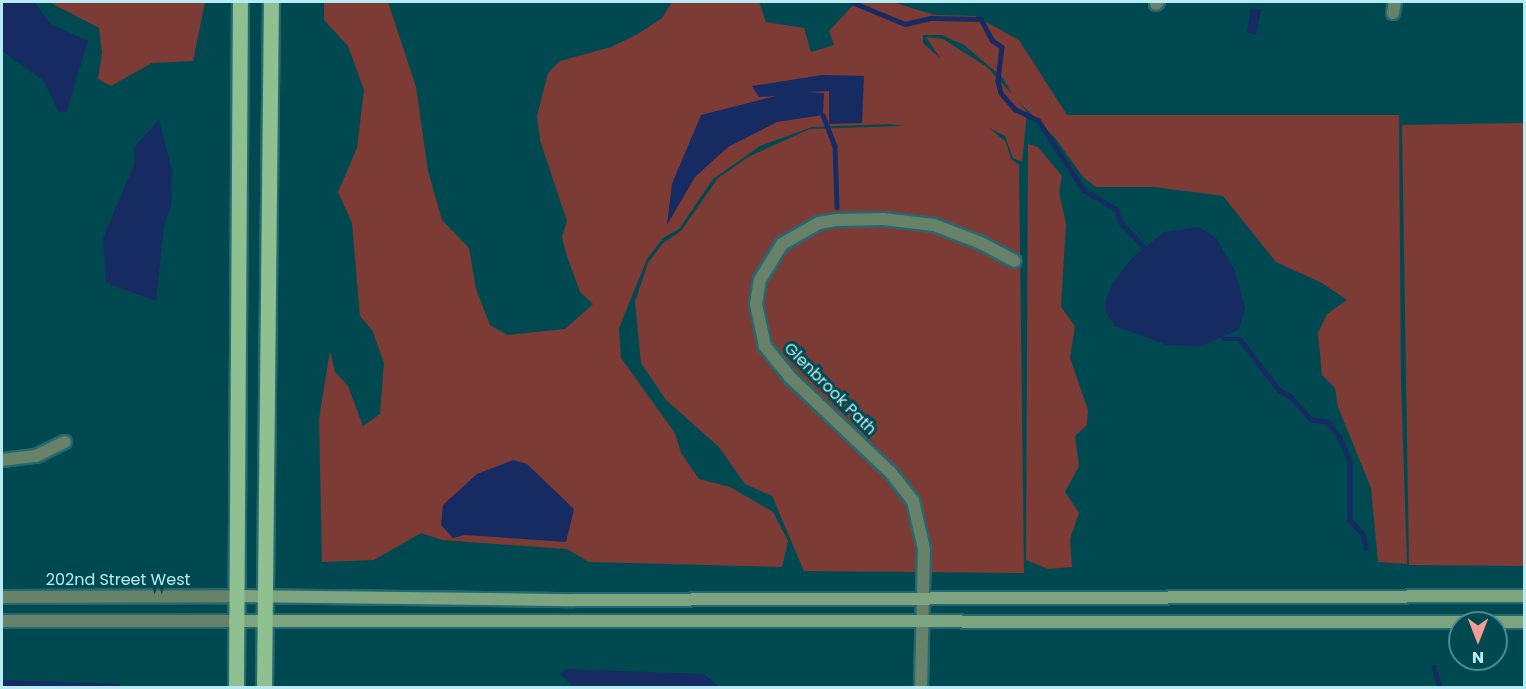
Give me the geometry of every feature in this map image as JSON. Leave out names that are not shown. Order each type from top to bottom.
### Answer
[{"type":"main road","points":[[236,687],[240,2]]},
{"type":"main road","points":[[264,687],[271,2]]},
{"type":"main road","points":[[236,596],[1524,596]]},
{"type":"main road","points":[[235,621],[1524,622]]},
{"type":"street","name":"Glenbrook Path","points":[[921,687],[924,622],[922,533],[913,501],[891,474],[790,377],[765,346],[756,304],[760,280],[782,244],[819,223],[836,220],[883,219],[934,225],[981,243],[1015,261]]},
{"type":"street","points":[[2,460],[36,456],[65,442]]},
{"type":"street","name":"202nd Street West","points":[[2,597],[236,596]]},
{"type":"street","points":[[2,621],[235,621]]},
{"type":"shaded area","points":[[49,2],[205,2],[193,61],[152,63],[111,86],[98,79],[102,53],[99,28]]},
{"type":"shaded area","points":[[324,2],[388,2],[416,87],[428,171],[442,220],[469,248],[476,289],[490,325],[507,335],[565,329],[593,304],[580,292],[566,253],[562,237],[567,221],[540,140],[537,116],[548,73],[560,61],[611,47],[638,34],[662,18],[672,2],[759,2],[766,22],[804,28],[811,52],[834,45],[829,31],[856,2],[892,2],[935,15],[975,16],[1019,40],[1067,115],[1399,115],[1401,382],[1407,564],[1378,562],[1371,488],[1338,407],[1335,388],[1322,375],[1318,333],[1327,314],[1347,300],[1322,283],[1276,262],[1223,196],[1155,187],[1096,187],[1083,177],[1055,138],[1018,101],[1027,112],[1022,162],[1013,158],[1005,136],[989,128],[1006,142],[1011,159],[1019,165],[1024,573],[804,571],[772,496],[745,484],[719,447],[666,400],[641,363],[635,302],[648,263],[663,243],[681,231],[718,178],[750,156],[810,129],[903,126],[890,124],[812,127],[760,146],[713,179],[679,229],[663,238],[647,259],[619,328],[621,358],[675,433],[681,453],[699,479],[730,487],[773,512],[788,541],[782,567],[589,562],[567,549],[442,540],[421,533],[374,560],[322,562],[319,419],[330,351],[335,372],[348,386],[363,426],[380,414],[384,363],[372,330],[360,316],[352,223],[338,192],[357,148],[364,90],[348,46],[324,20]],"holes":[[[923,35],[942,35],[964,45],[1002,77],[1013,95],[987,67],[943,39],[926,37],[940,58],[923,43]]]},
{"type":"shaded area","points":[[1524,123],[1524,566],[1409,565],[1402,125]]},
{"type":"shaded area","points":[[1028,144],[1038,147],[1062,176],[1059,192],[1066,224],[1061,307],[1075,326],[1070,358],[1088,410],[1087,425],[1075,436],[1079,466],[1065,492],[1079,513],[1070,539],[1072,567],[1048,569],[1026,560]]},
{"type":"water","points":[[2,2],[35,2],[50,24],[88,41],[66,113],[58,111],[44,81],[2,51]]},
{"type":"water","points":[[1251,8],[1261,10],[1256,35],[1247,33]]},
{"type":"water","points":[[822,75],[864,76],[862,123],[829,124],[829,91],[807,92],[824,93],[823,115],[777,122],[728,147],[695,177],[667,225],[672,184],[701,115],[776,96],[759,97],[752,86]]},
{"type":"water","points":[[159,120],[172,171],[171,205],[164,226],[156,301],[106,283],[103,238],[134,165],[135,146]]},
{"type":"water","points":[[1199,227],[1216,238],[1235,271],[1245,308],[1239,330],[1201,346],[1167,345],[1115,326],[1105,311],[1106,300],[1112,284],[1132,258],[1164,232]]},
{"type":"water","points":[[513,460],[527,464],[574,509],[566,542],[465,535],[453,538],[441,525],[443,505],[477,474]]},
{"type":"water","points":[[567,669],[704,674],[719,687],[574,687],[560,674]]},
{"type":"water","points":[[2,680],[120,684],[120,687],[2,687]]},
{"type":"waterway","points":[[852,2],[905,24],[931,18],[981,19],[992,40],[1002,47],[998,81],[1001,93],[1015,109],[1038,120],[1084,190],[1117,210],[1121,223],[1143,246]]},
{"type":"waterway","points":[[823,115],[835,146],[837,207]]},
{"type":"waterway","points":[[1223,339],[1240,339],[1279,390],[1291,397],[1311,419],[1328,422],[1340,438],[1350,462],[1350,520],[1363,534],[1366,548]]},
{"type":"waterway","points":[[1434,667],[1440,688]]}]
